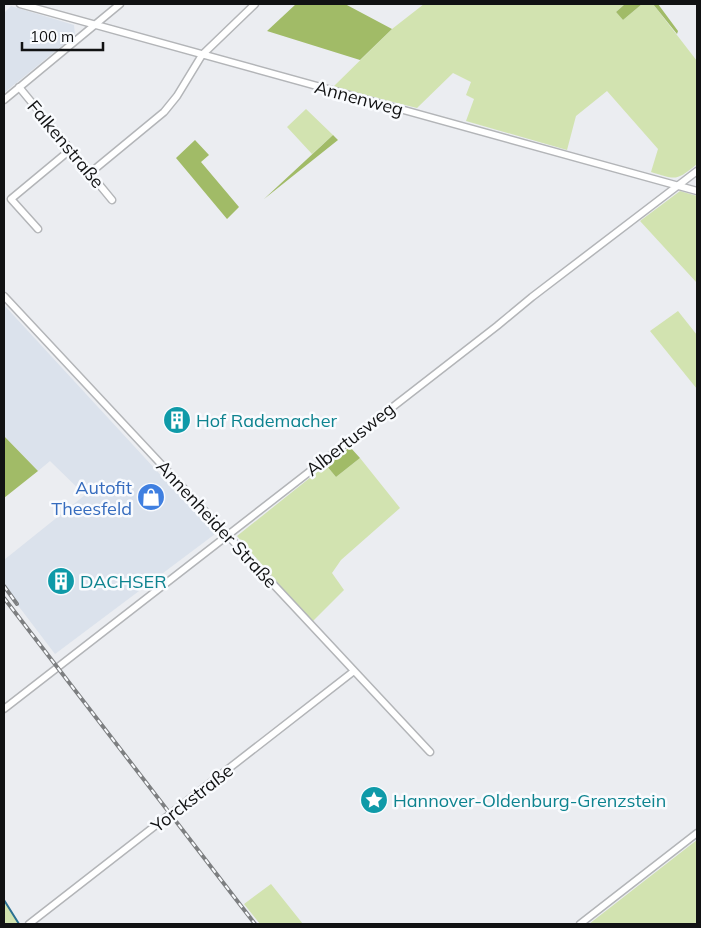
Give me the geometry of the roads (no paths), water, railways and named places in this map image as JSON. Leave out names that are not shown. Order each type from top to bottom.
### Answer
[{"type":"street","name":"Annenweg","points":[[20,4],[697,191]]},
{"type":"street","points":[[4,100],[120,4]]},
{"type":"street","points":[[90,173],[164,112],[177,96],[202,55],[255,4]]},
{"type":"street","name":"Falkenstraße","points":[[19,87],[112,200]]},
{"type":"street","points":[[38,229],[11,199],[70,150]]},
{"type":"street","name":"Albertusweg","points":[[4,709],[532,297],[697,171]]},
{"type":"street","name":"Annenheider Straße","points":[[4,296],[430,752]]},
{"type":"street","name":"Yorckstraße","points":[[29,924],[354,670]]},
{"type":"street","points":[[580,924],[697,833]]},
{"type":"waterway","points":[[4,900],[19,924]]},
{"type":"railway","points":[[4,586],[17,604]]},
{"type":"railway","points":[[4,598],[255,924]]},
{"type":"place","name":"Hof Rademacher","points":[[177,420]]},
{"type":"place","name":"Autofit Theesfeld","points":[[151,497]]},
{"type":"place","name":"DACHSER","points":[[61,581]]},
{"type":"place","name":"Hannover-Oldenburg-Grenzstein","points":[[374,800]]}]
